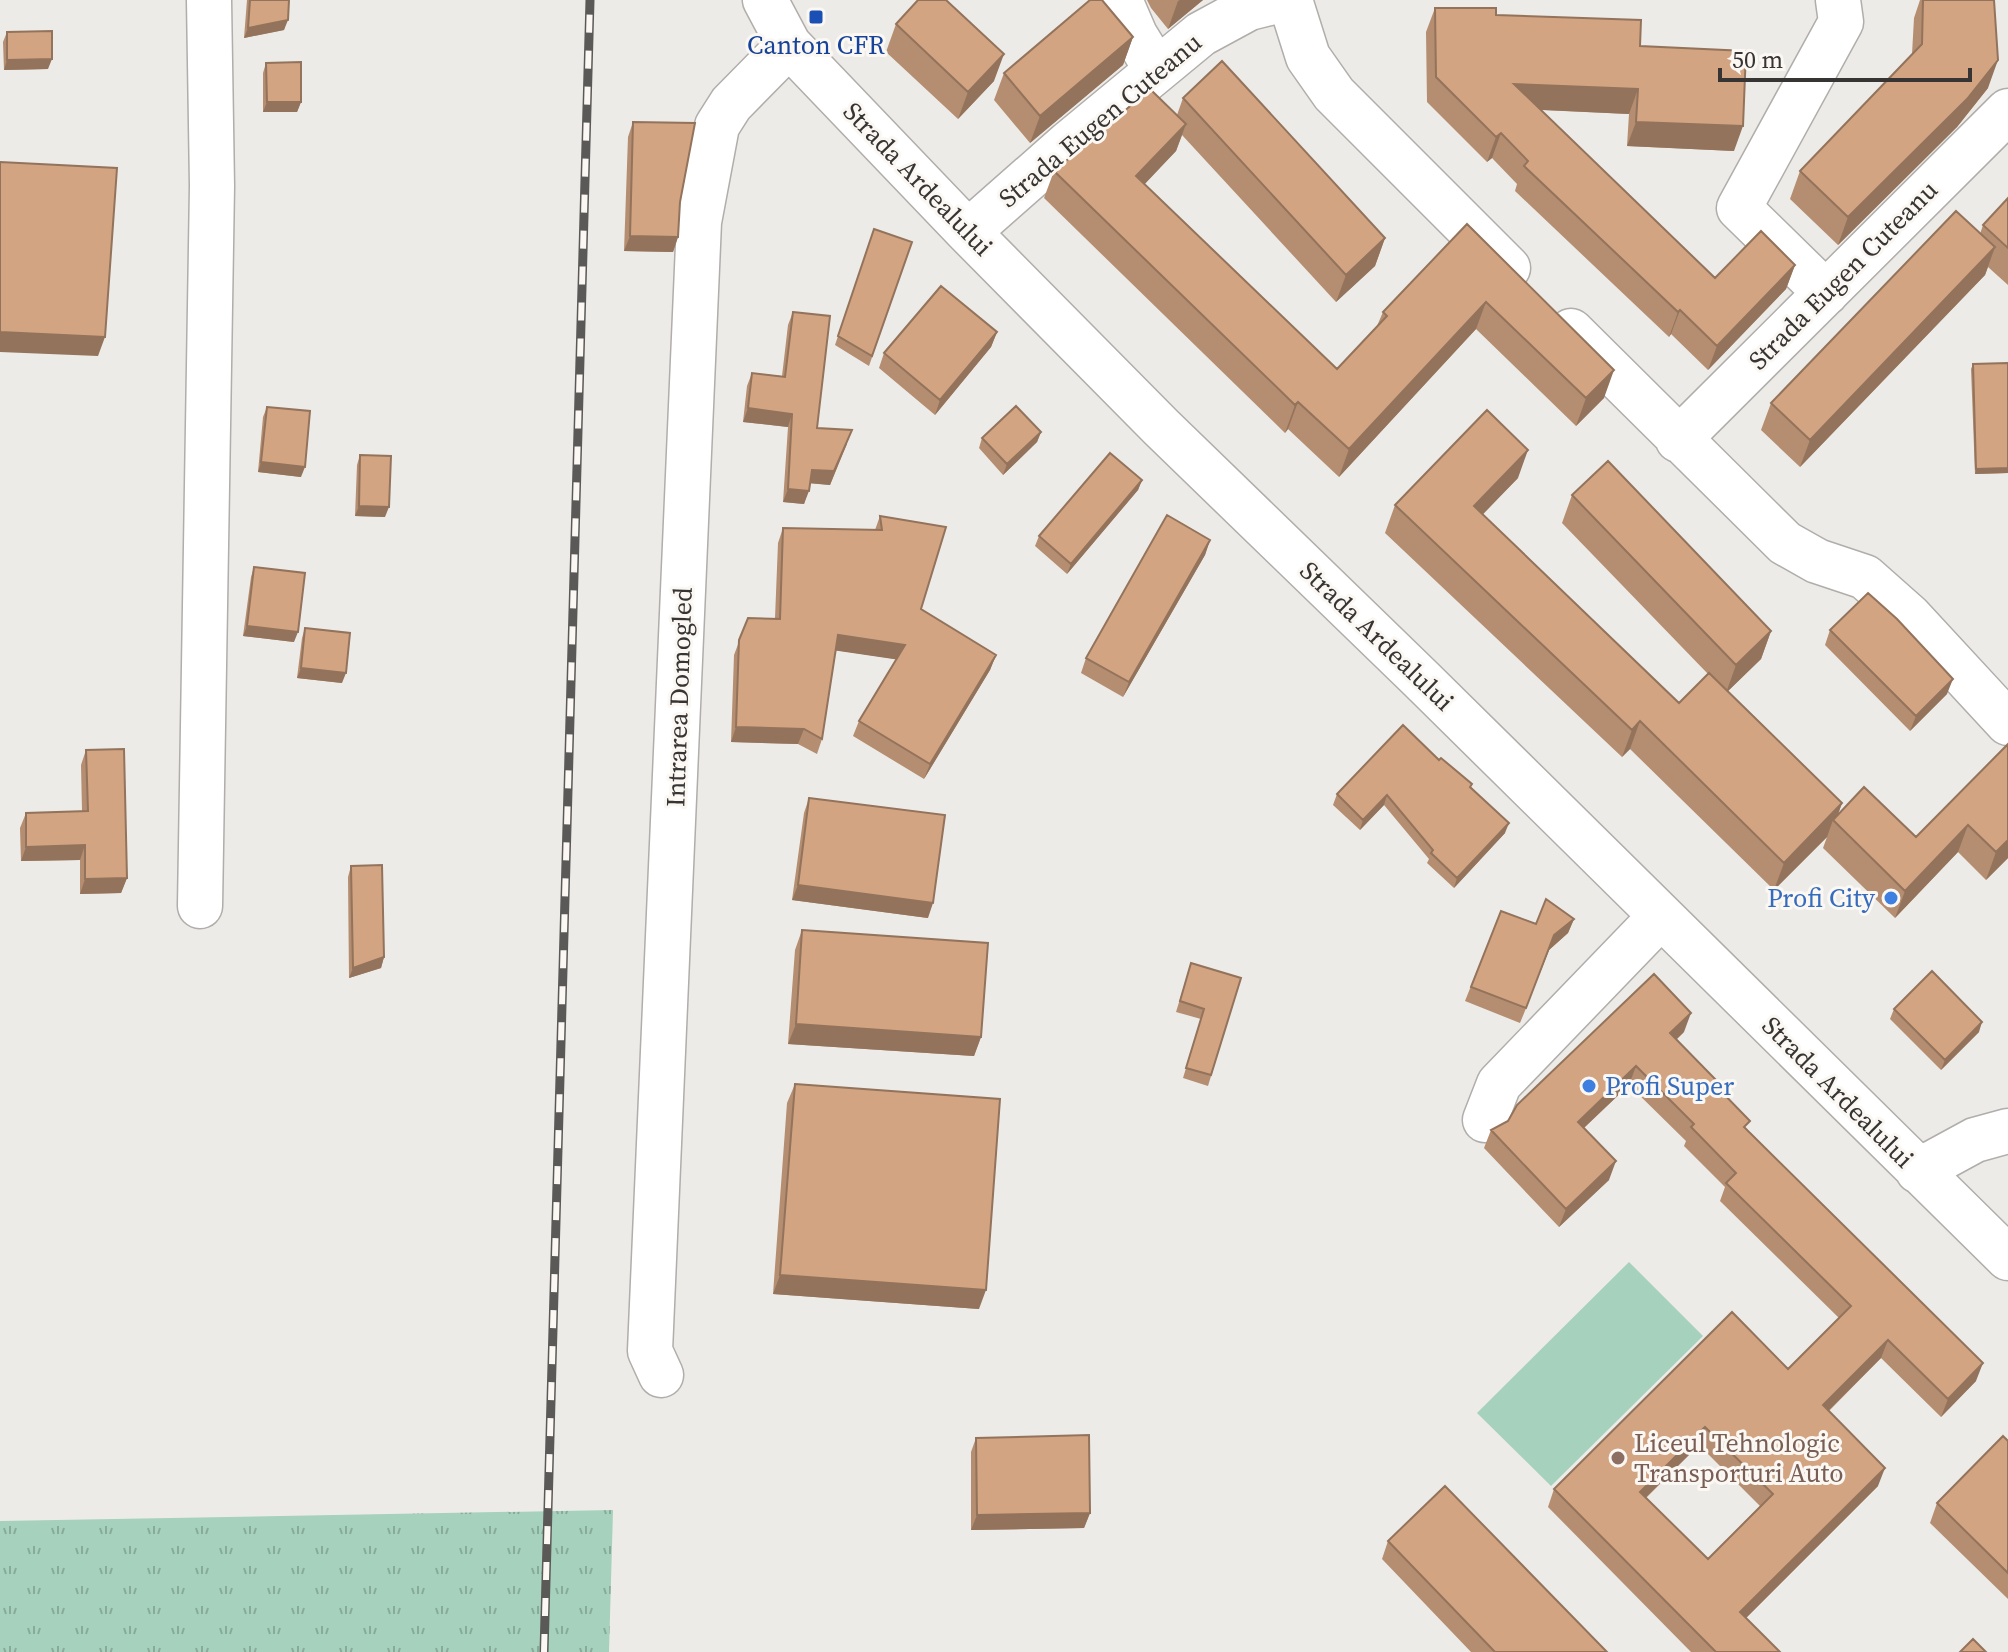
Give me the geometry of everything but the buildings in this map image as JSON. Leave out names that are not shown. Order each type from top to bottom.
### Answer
[{"type":"street","points":[[200,906],[212,186],[209,0]]},
{"type":"street","name":"Strada Ardealului","points":[[765,0],[789,45],[968,232],[1161,427],[2008,1258]]},
{"type":"street","points":[[1120,0],[1135,35],[1156,69]]},
{"type":"street","name":"Strada Eugen Cuteanu","points":[[968,232],[1156,69],[1201,34],[1249,8],[1282,0]]},
{"type":"street","points":[[1290,0],[1308,57],[1334,94],[1678,440],[1785,543],[1817,561],[1865,577],[1909,616],[2008,723]]},
{"type":"street","points":[[1826,293],[1739,208],[1841,22],[1838,0]]},
{"type":"street","name":"Intrarea Domogled","points":[[661,1375],[650,1351],[699,222],[717,126],[731,104],[789,45]]},
{"type":"street","name":"Strada Eugen Cuteanu","points":[[1678,440],[2008,111]]},
{"type":"street","points":[[1485,1120],[1499,1084],[1661,916]]},
{"type":"street","points":[[1918,1171],[1975,1140],[2008,1131]]},
{"type":"green space","points":[[1629,1262],[1703,1336],[1551,1486],[1477,1413]]},
{"type":"green space","points":[[613,1510],[609,1652],[0,1652],[0,1521]]},
{"type":"railway","points":[[544,1652],[590,0]]},
{"type":"place","name":"Canton CFR","points":[[816,17]]},
{"type":"place","name":"Profi City","points":[[1891,898]]},
{"type":"place","name":"Profi Super","points":[[1589,1086]]},
{"type":"place","name":"Liceul Tehnologic Transporturi Auto","points":[[1618,1458]]}]
